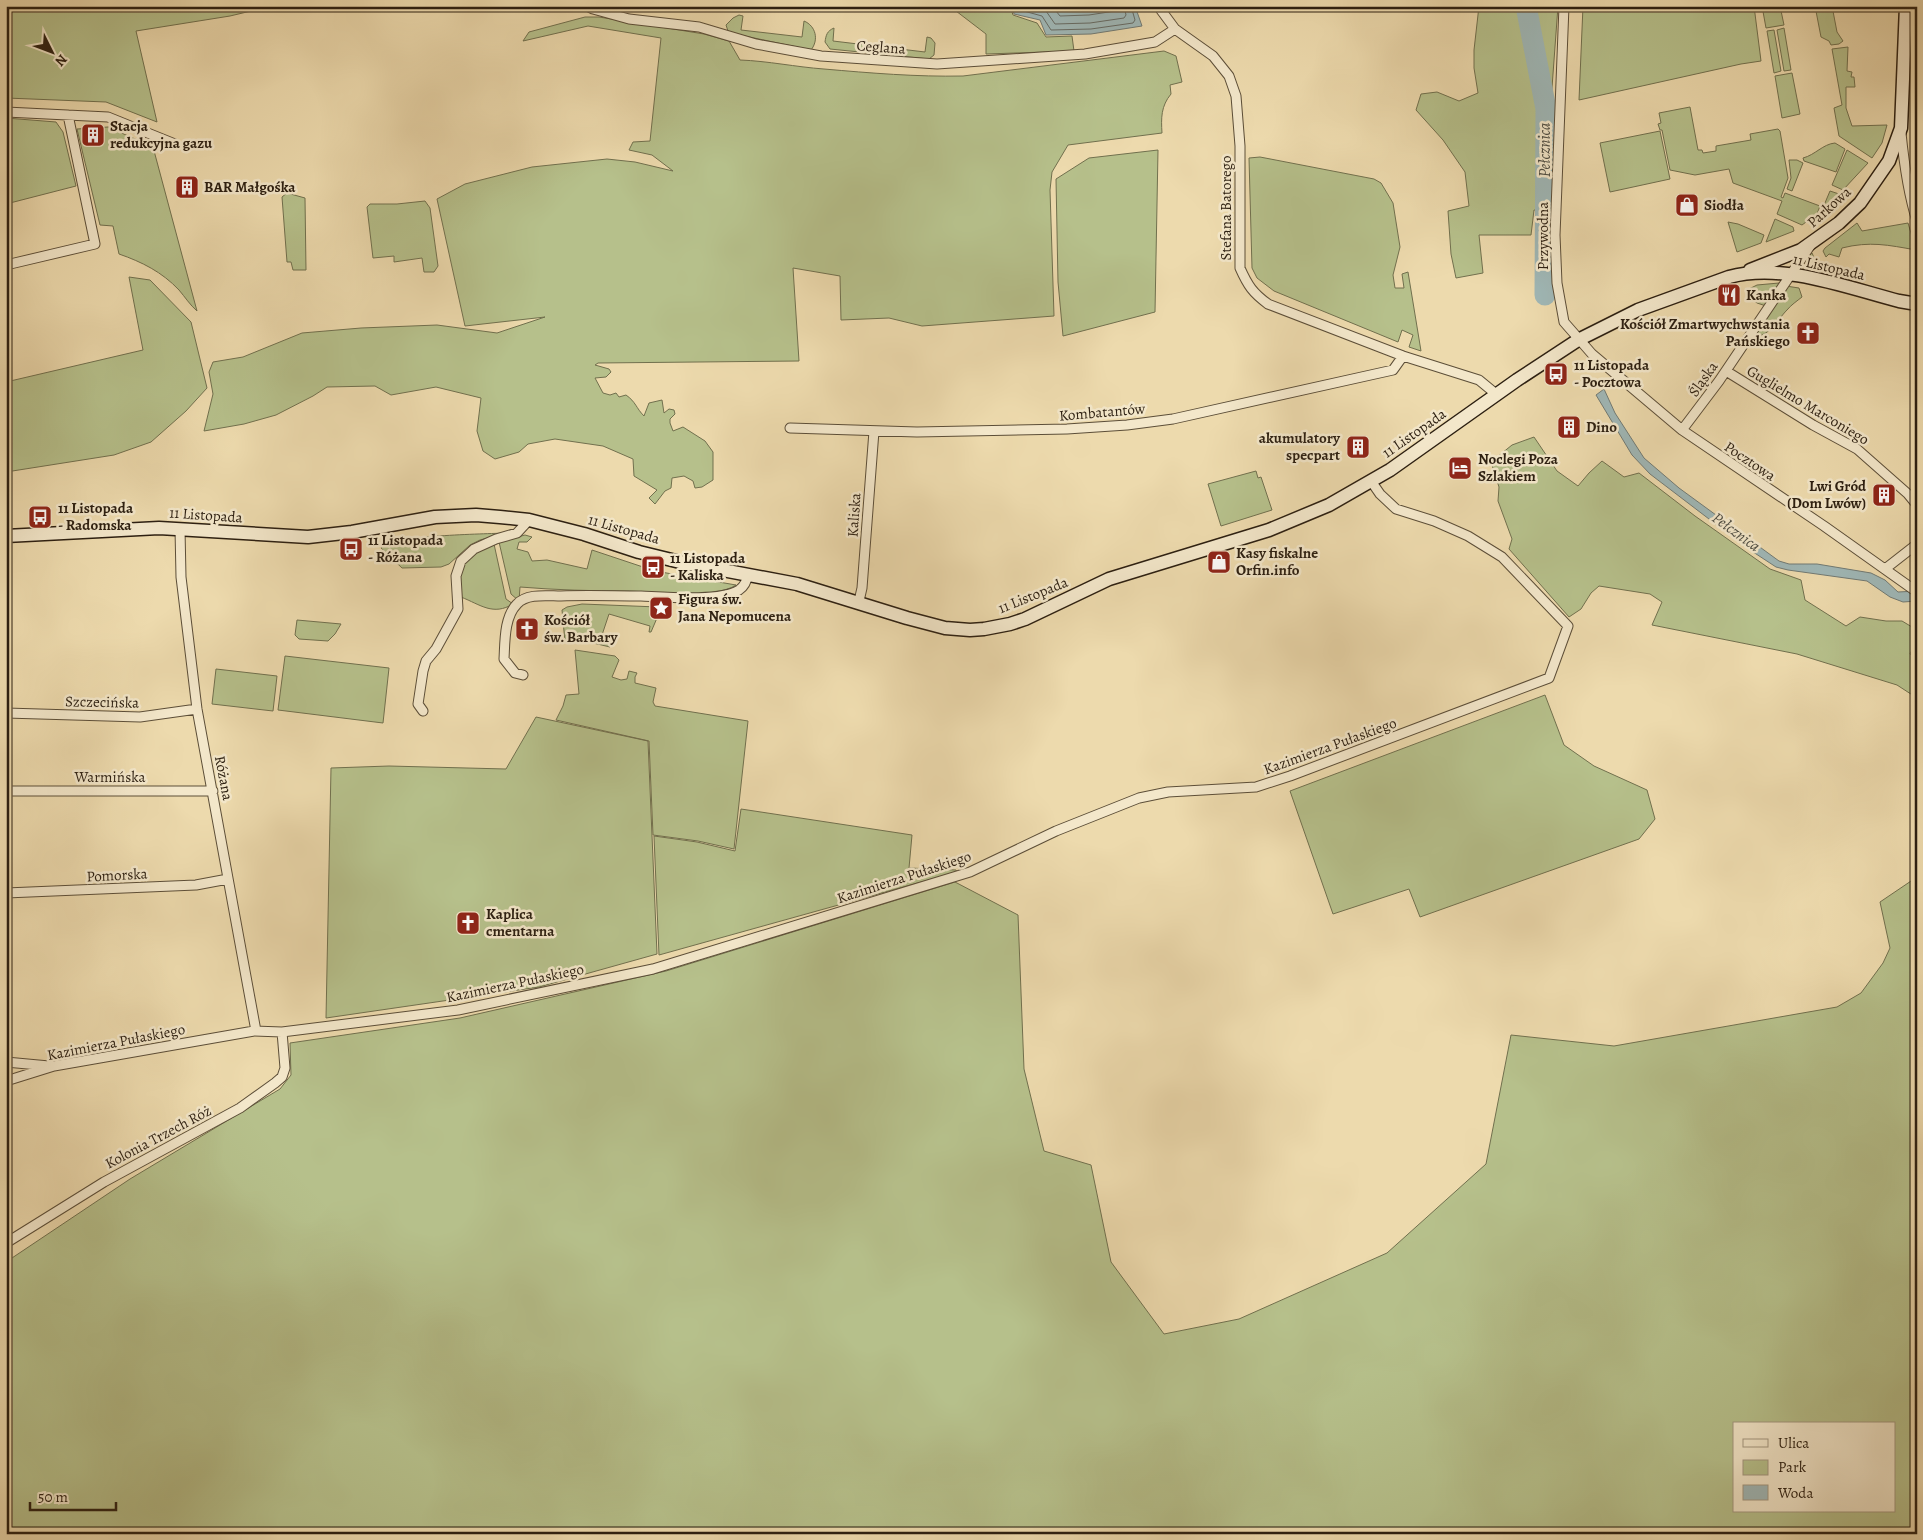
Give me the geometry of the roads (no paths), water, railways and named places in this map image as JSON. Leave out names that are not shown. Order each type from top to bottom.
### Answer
[{"type":"main road","name":"Parkowa","points":[[1743,273],[1788,256],[1812,243],[1839,223],[1866,195],[1889,161],[1901,128],[1906,6]]},
{"type":"main road","name":"11 Listopada","points":[[6,536],[134,529],[180,529],[308,537],[345,533],[435,517],[476,516],[529,520],[646,554],[797,584],[906,618],[945,628],[970,630],[1010,624],[1037,614],[1125,573],[1294,521],[1371,481],[1424,446],[1496,394],[1578,340],[1638,310],[1743,273],[1790,274],[1899,302],[1917,304]]},
{"type":"street","name":"Ceglana","points":[[587,6],[630,19],[699,27],[756,44],[821,56],[937,64],[1085,54],[1155,42],[1175,29]]},
{"type":"street","name":"Stefana Batorego","points":[[1158,6],[1175,29],[1213,56],[1229,76],[1236,96],[1240,146],[1240,268],[1254,294],[1268,304],[1403,356],[1479,380],[1496,394]]},
{"type":"street","name":"Przywodna","points":[[1564,6],[1555,235],[1557,283],[1564,322],[1578,340]]},
{"type":"street","points":[[6,112],[108,117],[175,144]]},
{"type":"street","points":[[6,265],[95,244],[68,115]]},
{"type":"street","name":"Parkowa","points":[[1901,128],[1905,170],[1917,221]]},
{"type":"street","name":"Śląska","points":[[1682,430],[1726,371],[1812,243]]},
{"type":"street","name":"Pocztowa","points":[[1578,340],[1618,377],[1682,430],[1885,569],[1913,586]]},
{"type":"street","name":"Kombatantów","points":[[790,428],[874,431],[1067,429],[1127,425],[1173,419],[1393,370],[1403,356]]},
{"type":"street","name":"Guglielmo Marconiego","points":[[1726,371],[1813,425],[1857,449],[1908,494],[1917,505]]},
{"type":"street","name":"Kaliska","points":[[859,602],[862,588],[874,431]]},
{"type":"street","name":"Kazimierza Pułaskiego","points":[[6,1081],[54,1066],[256,1031],[282,1032],[458,1010],[653,968],[970,872],[1056,831],[1139,798],[1168,792],[1256,787],[1290,776],[1549,678],[1568,626],[1502,558],[1468,536],[1434,521],[1396,509],[1380,494],[1371,481]]},
{"type":"street","points":[[423,711],[418,704],[423,671],[426,661],[436,649],[458,609],[456,576],[461,561],[474,549],[496,539],[517,533],[529,520]]},
{"type":"street","name":"Różana","points":[[180,529],[181,577],[197,708],[256,1031]]},
{"type":"street","points":[[1885,569],[1917,544]]},
{"type":"street","points":[[523,675],[515,674],[504,658],[506,628],[510,615],[517,603],[529,597],[588,595],[694,597],[728,594],[740,589],[746,582],[748,574]]},
{"type":"street","name":"Szczecińska","points":[[6,714],[140,717],[197,708]]},
{"type":"street","name":"Warmińska","points":[[6,791],[213,791]]},
{"type":"street","name":"Pomorska","points":[[6,893],[196,885],[228,878]]},
{"type":"street","name":"Kolonia Trzech Róż","points":[[6,1243],[104,1182],[240,1108],[275,1083],[282,1077],[285,1068],[282,1032]]},
{"type":"street","points":[[6,1062],[54,1066]]},
{"type":"water","points":[[1012,6],[1135,6],[1142,26],[1091,34],[1046,35],[1040,20],[1014,14]]},
{"type":"water","points":[[1604,389],[1615,413],[1644,458],[1679,488],[1779,561],[1789,564],[1817,564],[1871,573],[1885,580],[1898,592],[1917,591],[1917,601],[1903,602],[1890,597],[1867,581],[1776,567],[1747,548],[1650,474],[1632,455],[1596,395]]},
{"type":"waterway","name":"Pełcznica","points":[[1526,6],[1546,109],[1545,295]]},
{"type":"place","name":"Stacja redukcyjna gazu","points":[[93,135]]},
{"type":"place","name":"BAR Małgośka","points":[[187,187]]},
{"type":"place","name":"Siodła","points":[[1687,205]]},
{"type":"place","name":"Kanka","points":[[1729,295]]},
{"type":"place","name":"Kościół Zmartwychwstania Pańskiego","points":[[1808,333]]},
{"type":"place","name":"11 Listopada - Pocztowa","points":[[1556,374]]},
{"type":"place","name":"Dino","points":[[1569,427]]},
{"type":"place","name":"akumulatory specpart","points":[[1358,447]]},
{"type":"place","name":"Noclegi Poza Szlakiem","points":[[1460,468]]},
{"type":"place","name":"Lwi Gród (Dom Lwów)","points":[[1884,495]]},
{"type":"place","name":"11 Listopada - Radomska","points":[[40,517]]},
{"type":"place","name":"11 Listopada - Różana","points":[[351,549]]},
{"type":"place","name":"Kasy fiskalne Orfin.info","points":[[1219,562]]},
{"type":"place","name":"11 Listopada - Kaliska","points":[[653,567]]},
{"type":"place","name":"Figura św. Jana Nepomucena","points":[[661,608]]},
{"type":"place","name":"Kościół św. Barbary","points":[[527,629]]},
{"type":"place","name":"Kaplica cmentarna","points":[[468,923]]}]
